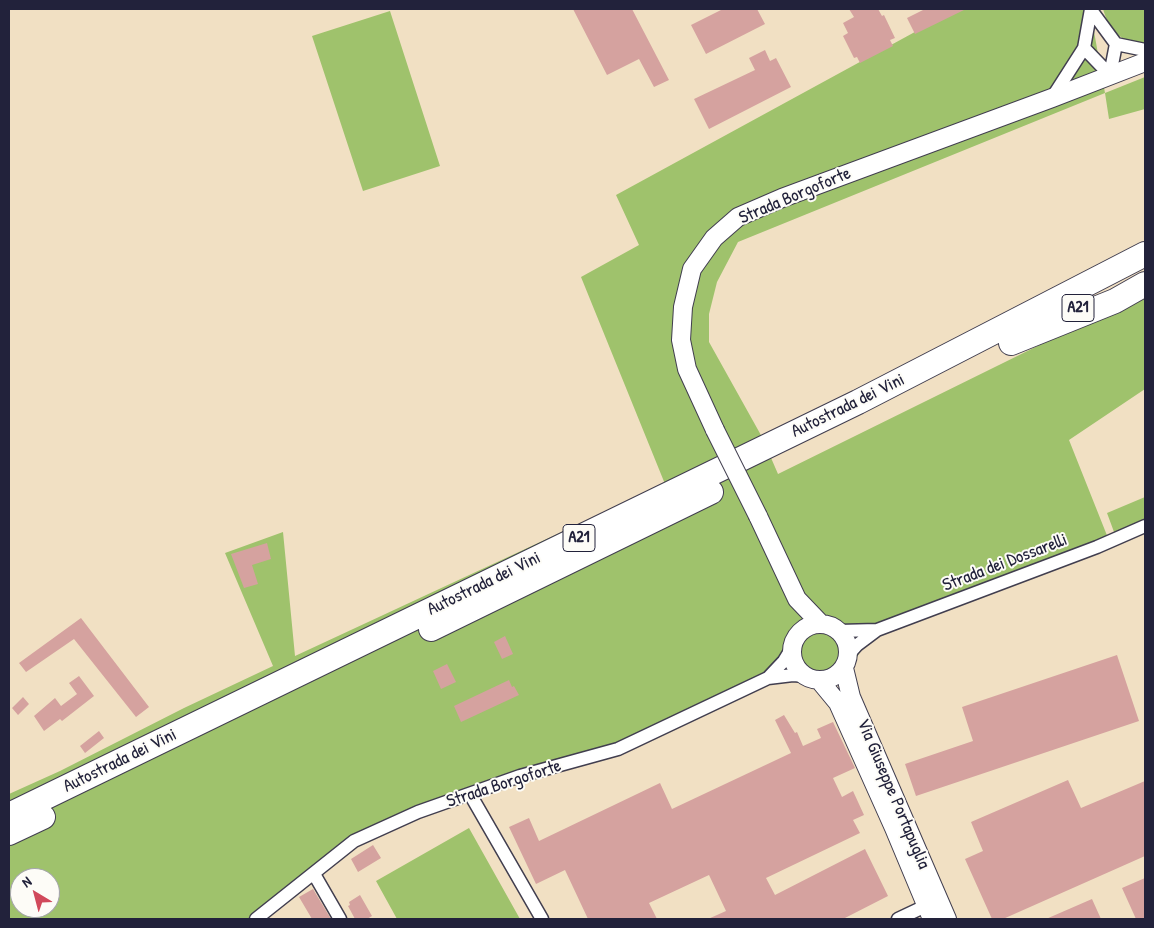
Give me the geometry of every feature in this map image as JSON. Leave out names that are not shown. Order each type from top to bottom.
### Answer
[{"type":"highway","name":"Autostrada dei Vini","points":[[9,815],[858,402],[1145,254]]},
{"type":"highway","name":"Autostrada dei Vini","points":[[9,834],[581,556],[1011,343],[1145,273]]},
{"type":"highway","points":[[1011,343],[1115,301],[1145,284]]},
{"type":"main road","name":"Strada Borgoforte","points":[[797,599],[687,369],[681,340],[683,306],[692,269],[714,238],[738,217],[782,198],[1145,62]]},
{"type":"main road","points":[[797,599],[820,624]]},
{"type":"main road","points":[[795,640],[809,626],[820,624],[834,627],[839,630],[847,642],[846,662],[833,677],[812,678],[795,665],[795,640],[797,599]]},
{"type":"main road","name":"Via Giuseppe Portapuglia","points":[[846,662],[852,697],[932,908]]},
{"type":"main road","name":"Via Giuseppe Portapuglia","points":[[812,678],[838,703],[932,908],[947,919]]},
{"type":"street","points":[[1091,9],[1116,44],[1145,50]]},
{"type":"street","points":[[1052,98],[1084,48],[1091,9]]},
{"type":"street","points":[[1110,76],[1116,44]]},
{"type":"street","points":[[1084,48],[1110,76]]},
{"type":"street","name":"Strada dei Dossarelli","points":[[846,662],[857,645],[877,630],[1097,547],[1145,526]]},
{"type":"street","name":"Strada dei Dossarelli","points":[[839,630],[877,630]]},
{"type":"street","name":"Strada Borgoforte","points":[[768,678],[784,661],[795,640]]},
{"type":"street","name":"Strada Borgoforte","points":[[257,919],[354,841],[418,812],[520,776],[618,749],[768,678],[793,675],[812,678]]},
{"type":"street","points":[[470,794],[542,919]]},
{"type":"street","points":[[314,874],[340,919]]},
{"type":"street","points":[[898,919],[932,908]]},
{"type":"green space","points":[[957,9],[1090,9],[1105,93],[738,242],[717,282],[709,314],[709,342],[762,437],[778,474],[1145,293],[1145,389],[1069,440],[1110,543],[897,626],[864,645],[852,666],[834,682],[808,683],[790,678],[738,691],[620,749],[472,796],[353,842],[255,919],[9,919],[9,794],[60,771],[184,708],[273,666],[225,553],[283,532],[295,656],[665,484],[581,277],[639,245],[616,195]]},
{"type":"green space","points":[[1103,9],[1145,9],[1145,45],[1129,41],[1113,30]]},
{"type":"green space","points":[[390,11],[440,166],[363,191],[312,36]]},
{"type":"green space","points":[[1145,77],[1145,109],[1109,119],[1105,93]]},
{"type":"green space","points":[[1145,497],[1145,528],[1117,540],[1107,513]]},
{"type":"green space","points":[[469,828],[520,919],[397,919],[376,881]]},
{"type":"building","points":[[573,9],[632,9],[669,80],[654,87],[639,59],[607,75]]},
{"type":"building","points":[[723,9],[757,9],[765,24],[706,54],[691,25]]},
{"type":"building","points":[[849,9],[878,9],[882,16],[884,15],[895,38],[890,40],[893,46],[860,63],[857,57],[854,58],[843,36],[848,33],[843,23],[854,17]]},
{"type":"building","points":[[925,9],[966,9],[915,34],[907,18]]},
{"type":"building","points":[[765,50],[770,61],[776,58],[791,87],[709,129],[694,99],[755,70],[749,58]]},
{"type":"building","points":[[267,543],[271,559],[252,565],[258,584],[244,588],[231,554]]},
{"type":"building","points":[[81,618],[149,707],[136,717],[74,639],[26,672],[19,663]]},
{"type":"building","points":[[505,636],[513,654],[502,659],[494,642]]},
{"type":"building","points":[[1117,655],[1139,721],[916,796],[905,764],[973,741],[962,707]]},
{"type":"building","points":[[447,664],[456,682],[441,689],[433,671]]},
{"type":"building","points":[[79,676],[94,696],[62,721],[60,719],[44,731],[34,716],[55,698],[61,706],[77,694],[69,683]]},
{"type":"building","points":[[509,680],[519,695],[461,722],[454,706]]},
{"type":"building","points":[[23,697],[29,704],[18,715],[12,708]]},
{"type":"building","points":[[784,715],[795,733],[797,732],[803,746],[821,738],[817,729],[833,722],[855,768],[833,778],[842,797],[853,791],[864,815],[853,820],[860,833],[766,878],[775,895],[865,849],[888,896],[843,919],[708,919],[726,911],[709,875],[649,903],[657,919],[588,919],[565,870],[536,884],[509,827],[529,818],[539,841],[660,783],[672,809],[791,753],[775,720]]},
{"type":"building","points":[[99,731],[104,738],[85,753],[80,746]]},
{"type":"building","points":[[1068,780],[1081,808],[1145,781],[1145,856],[1003,919],[992,919],[965,859],[983,851],[971,822]]},
{"type":"building","points":[[373,845],[381,858],[358,872],[351,859]]},
{"type":"building","points":[[1145,878],[1145,919],[1136,919],[1122,888]]},
{"type":"building","points":[[313,889],[331,919],[312,919],[299,897]]},
{"type":"building","points":[[360,895],[372,916],[367,919],[355,919],[348,906],[350,905],[349,902]]},
{"type":"building","points":[[1092,899],[1101,919],[1046,919]]}]
